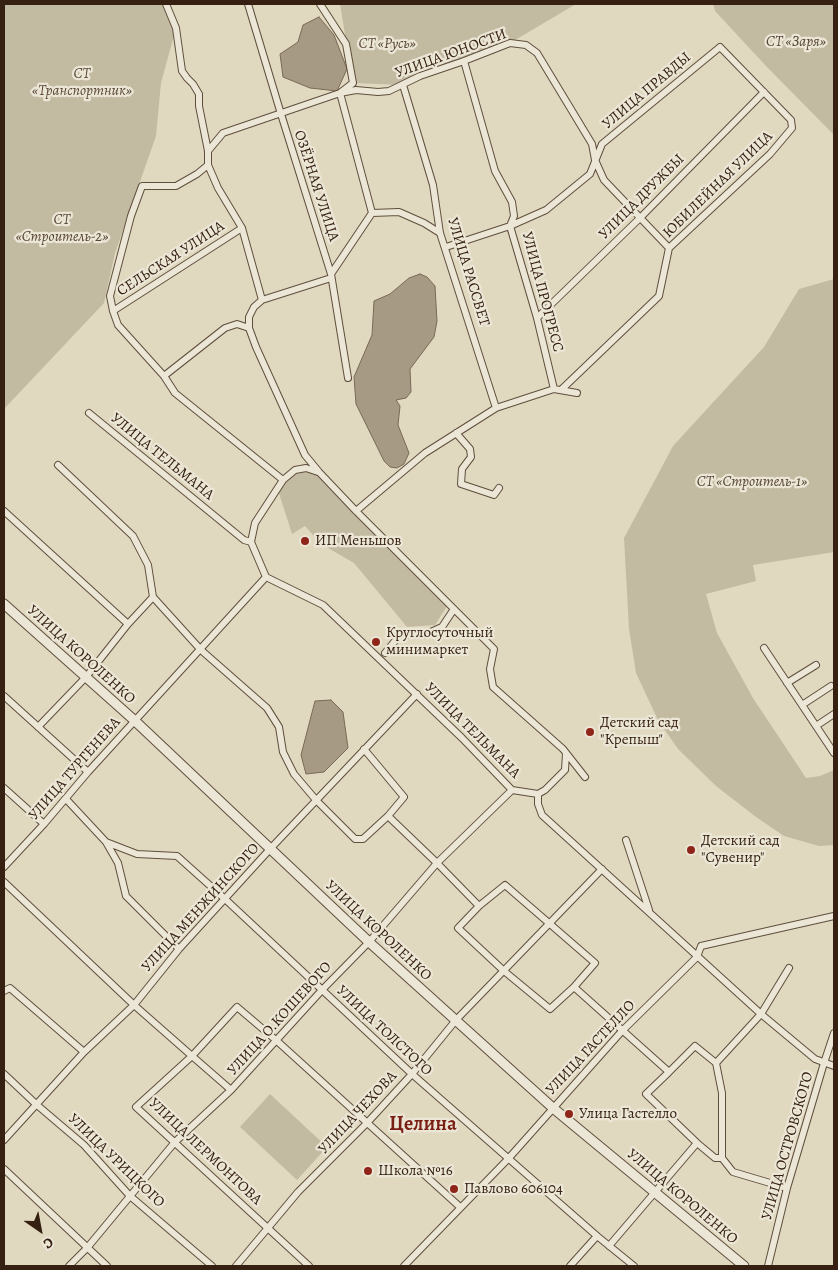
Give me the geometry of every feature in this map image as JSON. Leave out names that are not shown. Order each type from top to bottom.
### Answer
[{"type":"street","points":[[166,4],[176,28],[182,71],[199,94],[199,106],[208,151],[208,164],[218,188],[242,228],[262,300]]},
{"type":"street","name":"ОЗЁРНАЯ УЛИЦА","points":[[248,4],[331,276],[348,378]]},
{"type":"street","points":[[320,4],[346,44],[353,83],[340,93],[372,213],[331,276],[262,300],[254,307],[249,317],[249,328],[305,455],[356,511],[494,649],[490,669],[493,687],[566,753],[586,777]]},
{"type":"street","name":"УЛИЦА ЮНОСТИ","points":[[208,151],[223,133],[340,93],[356,90],[378,92],[389,90],[420,76],[510,43],[526,45],[537,53],[592,144],[595,160],[604,180],[670,248]]},
{"type":"street","name":"ЮБИЛЕЙНАЯ УЛИЦА","points":[[562,389],[659,296],[670,248],[770,154],[792,128],[791,120],[720,47]]},
{"type":"street","name":"УЛИЦА ПРАВДЫ","points":[[446,247],[510,226],[546,210],[590,174],[602,144],[720,47]]},
{"type":"street","name":"УЛИЦА ПРОГРЕСС","points":[[464,61],[495,172],[505,186],[512,202],[514,216],[510,226],[537,318],[554,389]]},
{"type":"street","name":"УЛИЦА РАССВЕТ","points":[[403,85],[433,185],[440,233],[496,408]]},
{"type":"street","name":"УЛИЦА ДРУЖБЫ","points":[[537,318],[641,217],[764,92]]},
{"type":"street","points":[[208,164],[176,186],[142,186],[131,216],[110,296],[113,311],[123,331],[164,376],[175,393],[283,480]]},
{"type":"street","points":[[372,213],[399,212],[424,223],[440,233]]},
{"type":"street","name":"СЕЛЬСКАЯ УЛИЦА","points":[[113,311],[242,228]]},
{"type":"street","points":[[164,376],[225,328],[237,324],[249,328]]},
{"type":"street","points":[[356,511],[425,452],[496,408],[554,389],[577,393]]},
{"type":"street","name":"УЛИЦА ТЕЛЬМАНА","points":[[89,414],[244,540],[251,542]]},
{"type":"street","points":[[456,433],[470,449],[471,457],[462,469],[461,484],[494,496],[499,488]]},
{"type":"street","points":[[58,465],[133,536],[148,565],[153,597],[201,650],[268,708],[279,727],[283,752],[294,774],[316,800],[355,839],[363,839],[388,816],[404,797],[364,749]]},
{"type":"street","points":[[266,577],[251,542],[254,524],[283,480],[295,470],[306,468],[319,472]]},
{"type":"street","points":[[4,511],[128,624]]},
{"type":"street","name":"УЛИЦА ТЕЛЬМАНА","points":[[266,577],[323,605],[462,738],[512,790],[538,794]]},
{"type":"street","name":"УЛИЦА ТУРГЕНЕВА","points":[[4,868],[134,720],[201,650],[266,577]]},
{"type":"street","points":[[38,727],[86,677],[128,624],[153,597]]},
{"type":"street","name":"УЛИЦА КОРОЛЕНКО","points":[[4,604],[134,720],[368,942],[553,1108],[654,1194],[744,1266]]},
{"type":"street","points":[[385,653],[400,635],[424,636],[442,627],[454,609]]},
{"type":"street","points":[[764,648],[834,753]]},
{"type":"street","points":[[788,683],[816,665]]},
{"type":"street","points":[[802,705],[831,686]]},
{"type":"street","name":"УЛИЦА МЕНЖИНСКОГО","points":[[4,1140],[84,1052],[134,1005],[179,949],[271,848],[417,694]]},
{"type":"street","points":[[4,696],[88,772]]},
{"type":"street","points":[[816,726],[834,714]]},
{"type":"street","points":[[566,753],[565,770],[545,790],[538,794],[538,804],[542,815],[760,1014],[815,1060],[834,1066]]},
{"type":"street","points":[[4,788],[44,824]]},
{"type":"street","name":"УЛИЦА О.КОШЕВОГО","points":[[69,1266],[87,1248],[175,1142],[231,1090],[368,942],[437,862],[512,790]]},
{"type":"street","name":"УЛИЦА ТОЛСТОГО","points":[[66,799],[106,842],[118,863],[126,896],[179,949]]},
{"type":"street","points":[[388,816],[437,862],[479,906]]},
{"type":"street","points":[[626,840],[649,912]]},
{"type":"street","name":"УЛИЦА ТОЛСТОГО","points":[[106,842],[137,854],[176,856],[226,898],[412,1074],[597,1236],[634,1266]]},
{"type":"street","name":"УЛИЦА ЧЕХОВА","points":[[236,1266],[298,1192],[368,1123],[412,1074],[456,1020],[602,869]]},
{"type":"street","points":[[4,882],[134,1005],[231,1090]]},
{"type":"street","points":[[505,884],[549,924],[595,963],[574,987],[550,1009],[504,971],[458,928],[479,906],[505,884]]},
{"type":"street","name":"УЛИЦА ГАСТЕЛЛО","points":[[409,1265],[460,1207],[508,1159],[622,1031],[697,957],[701,946],[834,916]]},
{"type":"street","points":[[716,1063],[760,1014],[788,968]]},
{"type":"street","points":[[574,987],[669,1072]]},
{"type":"street","points":[[4,991],[10,988],[84,1052]]},
{"type":"street","name":"УЛИЦА ЛЕРМОНТОВА","points":[[309,1266],[136,1107],[192,1056],[237,1007],[460,1207]]},
{"type":"street","name":"УЛИЦА ОСТРОВСКОГО","points":[[768,1266],[788,1188],[834,1033]]},
{"type":"street","points":[[722,1158],[715,1158],[696,1143],[646,1094],[695,1046],[716,1063],[722,1093],[722,1158],[733,1172],[788,1188]]},
{"type":"street","name":"УЛИЦА УРИЦКОГО","points":[[4,1074],[84,1145],[130,1196],[212,1266]]},
{"type":"street","points":[[609,1246],[696,1143]]},
{"type":"street","points":[[4,1169],[106,1266]]},
{"type":"street","points":[[570,1266],[597,1236]]},
{"type":"green space","points":[[4,4],[166,4],[176,28],[161,83],[156,136],[115,253],[104,303],[4,409]]},
{"type":"green space","name":"СТ «Русь»","points":[[340,4],[576,4],[510,43],[403,85],[353,83]]},
{"type":"green space","name":"СТ «Заря»","points":[[713,4],[834,4],[834,135],[715,11]]},
{"type":"green space","name":"СТ «Строитель-1»","points":[[834,279],[834,552],[753,565],[756,581],[706,594],[717,633],[753,698],[806,778],[820,776],[834,770],[834,845],[819,846],[784,836],[716,786],[678,749],[658,720],[636,673],[629,629],[624,538],[673,446],[764,347],[799,289]]},
{"type":"green space","points":[[299,470],[319,472],[449,603],[435,625],[407,627],[354,563],[321,544],[305,526],[292,534],[278,490]]},
{"type":"green space","points":[[270,1094],[327,1147],[297,1180],[240,1127]]},
{"type":"shaded area","points":[[319,17],[334,35],[347,69],[337,91],[310,88],[283,77],[280,54],[298,42],[303,25]]},
{"type":"shaded area","points":[[420,274],[427,277],[435,286],[437,321],[434,337],[410,369],[411,392],[406,398],[396,400],[400,406],[398,425],[409,453],[404,464],[397,468],[390,467],[384,461],[356,404],[354,377],[372,335],[374,301],[390,294],[409,278]]},
{"type":"shaded area","points":[[331,700],[343,712],[348,748],[324,772],[306,774],[301,755],[315,701]]},
{"type":"place","name":"ИП Меньшов","points":[[305,541]]},
{"type":"place","name":"Круглосуточный минимаркет","points":[[376,642]]},
{"type":"place","name":"Детский сад \"Крепыш\"","points":[[590,732]]},
{"type":"place","name":"Детский сад \"Сувенир\"","points":[[691,850]]},
{"type":"place","name":"Улица Гастелло","points":[[569,1114]]},
{"type":"place","name":"Школа №16","points":[[368,1171]]},
{"type":"place","name":"Павлово 606104","points":[[454,1189]]},
{"type":"district","name":"Целина","points":[[423,1125]]},
{"type":"park label","name":"СТ «Транспортник»","points":[[82,82]]},
{"type":"park label","name":"СТ «Строитель-2»","points":[[62,228]]}]
